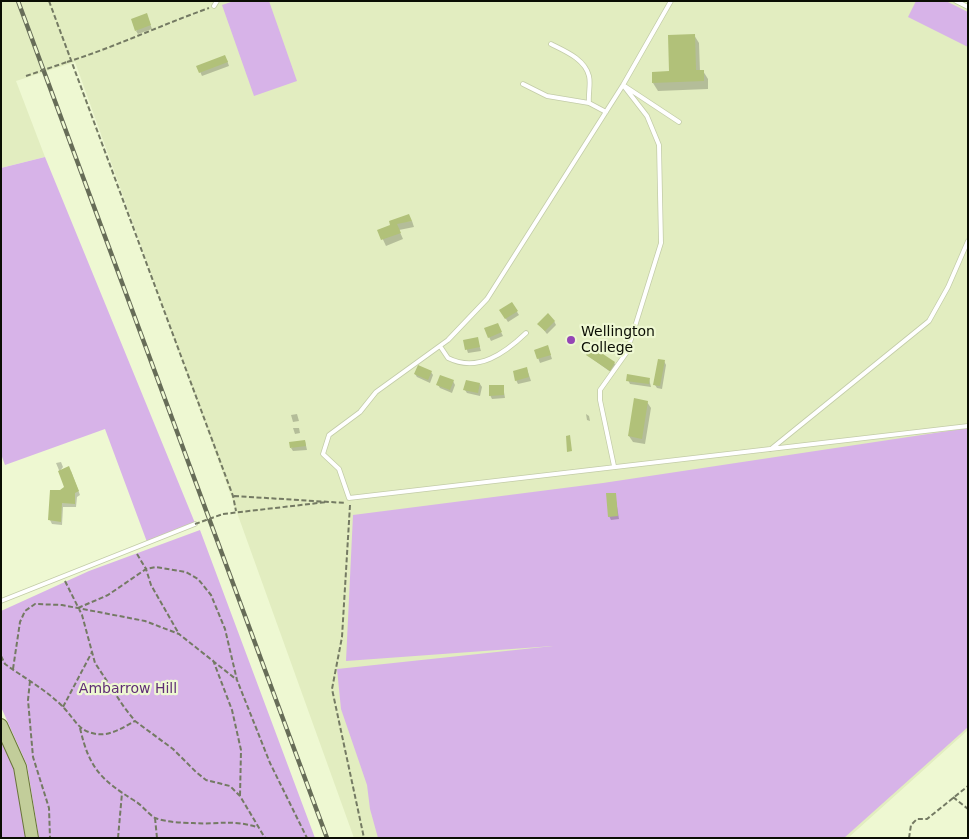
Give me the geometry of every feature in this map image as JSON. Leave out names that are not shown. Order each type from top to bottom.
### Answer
[{"type":"main road","points":[[1,725],[20,768],[32,838]]},
{"type":"lane","points":[[214,6],[217,1]]},
{"type":"lane","points":[[671,1],[623,85],[487,299],[440,346],[376,392],[360,412],[329,435],[323,454],[338,469],[349,498],[968,426]]},
{"type":"lane","points":[[956,1],[968,7]]},
{"type":"lane","points":[[551,44],[576,58],[587,71],[590,76],[589,103]]},
{"type":"lane","points":[[523,84],[555,98],[589,103],[606,112]]},
{"type":"lane","points":[[623,85],[679,122]]},
{"type":"lane","points":[[614,466],[600,400],[600,390],[627,352],[661,244],[659,145],[647,116],[623,85]]},
{"type":"lane","points":[[771,449],[929,321],[948,287],[968,241]]},
{"type":"lane","points":[[440,346],[448,358],[454,362],[470,364],[482,362],[509,348],[526,332]]},
{"type":"lane","points":[[1,601],[195,524]]},
{"type":"path","points":[[49,1],[233,496],[236,511]]},
{"type":"path","points":[[26,76],[106,49],[214,6]]},
{"type":"path","points":[[233,496],[334,501],[350,504],[342,637],[332,689],[364,838]]},
{"type":"path","points":[[195,524],[236,511],[349,498]]},
{"type":"path","points":[[133,548],[146,569],[151,586],[179,634]]},
{"type":"path","points":[[78,608],[108,595],[146,569],[156,567],[186,572],[198,579],[211,595],[226,629],[237,680],[270,763],[307,838]]},
{"type":"path","points":[[63,576],[78,608],[95,664],[135,721],[173,749],[201,776],[230,786],[240,796],[265,838]]},
{"type":"path","points":[[13,669],[20,622],[25,611],[35,604],[78,608],[145,621],[179,634],[237,680]]},
{"type":"path","points":[[63,707],[92,652]]},
{"type":"path","points":[[1,656],[5,664],[63,707],[80,728],[92,765],[113,788],[137,802],[155,818],[194,824],[239,822],[258,827]]},
{"type":"path","points":[[213,660],[232,710],[241,750],[240,796]]},
{"type":"path","points":[[30,681],[28,700],[33,757],[50,808],[50,838]]},
{"type":"path","points":[[80,728],[92,733],[103,734],[114,732],[135,721]]},
{"type":"path","points":[[909,838],[912,825],[916,819],[927,818],[968,786]]},
{"type":"path","points":[[118,838],[122,793]]},
{"type":"path","points":[[953,797],[968,809]]},
{"type":"path","points":[[155,818],[157,838]]},
{"type":"shaded area","name":"Wellington College","points":[[1,1],[968,1],[968,730],[848,838],[354,838],[75,62],[16,81],[45,157],[1,168]]},
{"type":"green space","points":[[234,1],[269,1],[297,81],[254,96],[222,5]]},
{"type":"green space","points":[[916,1],[946,1],[968,12],[968,47],[908,17]]},
{"type":"green space","points":[[45,157],[195,523],[147,542],[105,429],[5,465],[1,454],[1,168]]},
{"type":"green space","points":[[968,428],[968,727],[844,838],[378,838],[370,809],[367,785],[341,709],[337,669],[553,646],[346,661],[353,515],[603,483]]},
{"type":"green space","name":"Ambarrow Hill","points":[[200,530],[315,838],[39,838],[27,765],[1,707],[1,611],[89,571]]},
{"type":"green space","points":[[1,725],[20,767],[32,838],[1,838]]},
{"type":"building","points":[[147,13],[151,25],[135,31],[131,19]]},
{"type":"building","points":[[695,34],[696,70],[704,70],[704,81],[652,83],[652,72],[669,71],[668,35]]},
{"type":"building","points":[[225,55],[228,62],[199,73],[196,66]]},
{"type":"building","points":[[409,214],[412,221],[397,224],[401,233],[381,240],[377,230],[390,225],[389,221]]},
{"type":"building","points":[[512,302],[518,311],[505,319],[499,310]]},
{"type":"building","points":[[548,313],[555,321],[545,331],[537,324]]},
{"type":"building","points":[[498,323],[502,332],[488,338],[484,328]]},
{"type":"building","points":[[478,337],[480,347],[465,350],[463,340]]},
{"type":"building","points":[[548,345],[551,355],[537,359],[534,350]]},
{"type":"building","points":[[591,346],[615,362],[610,371],[586,355]]},
{"type":"building","points":[[658,359],[665,360],[660,386],[653,385]]},
{"type":"building","points":[[418,365],[432,371],[428,380],[414,374]]},
{"type":"building","points":[[527,367],[529,377],[515,381],[513,371]]},
{"type":"building","points":[[627,374],[650,378],[649,384],[626,381]]},
{"type":"building","points":[[440,375],[454,380],[450,390],[436,385]]},
{"type":"building","points":[[466,380],[480,383],[478,393],[463,390]]},
{"type":"building","points":[[489,385],[504,385],[504,395],[489,396]]},
{"type":"building","points":[[634,398],[648,401],[642,439],[628,436]]},
{"type":"building","points":[[570,435],[572,451],[567,452],[566,436]]},
{"type":"building","points":[[305,440],[306,446],[290,448],[289,442]]},
{"type":"building","points":[[69,466],[79,491],[75,493],[75,504],[62,503],[61,522],[48,520],[50,490],[60,490],[64,487],[58,471]]},
{"type":"building","points":[[606,493],[616,493],[618,516],[608,517]]},
{"type":"railway","points":[[18,1],[327,838]]},
{"type":"place","name":"Wellington College","points":[[571,340]]}]
